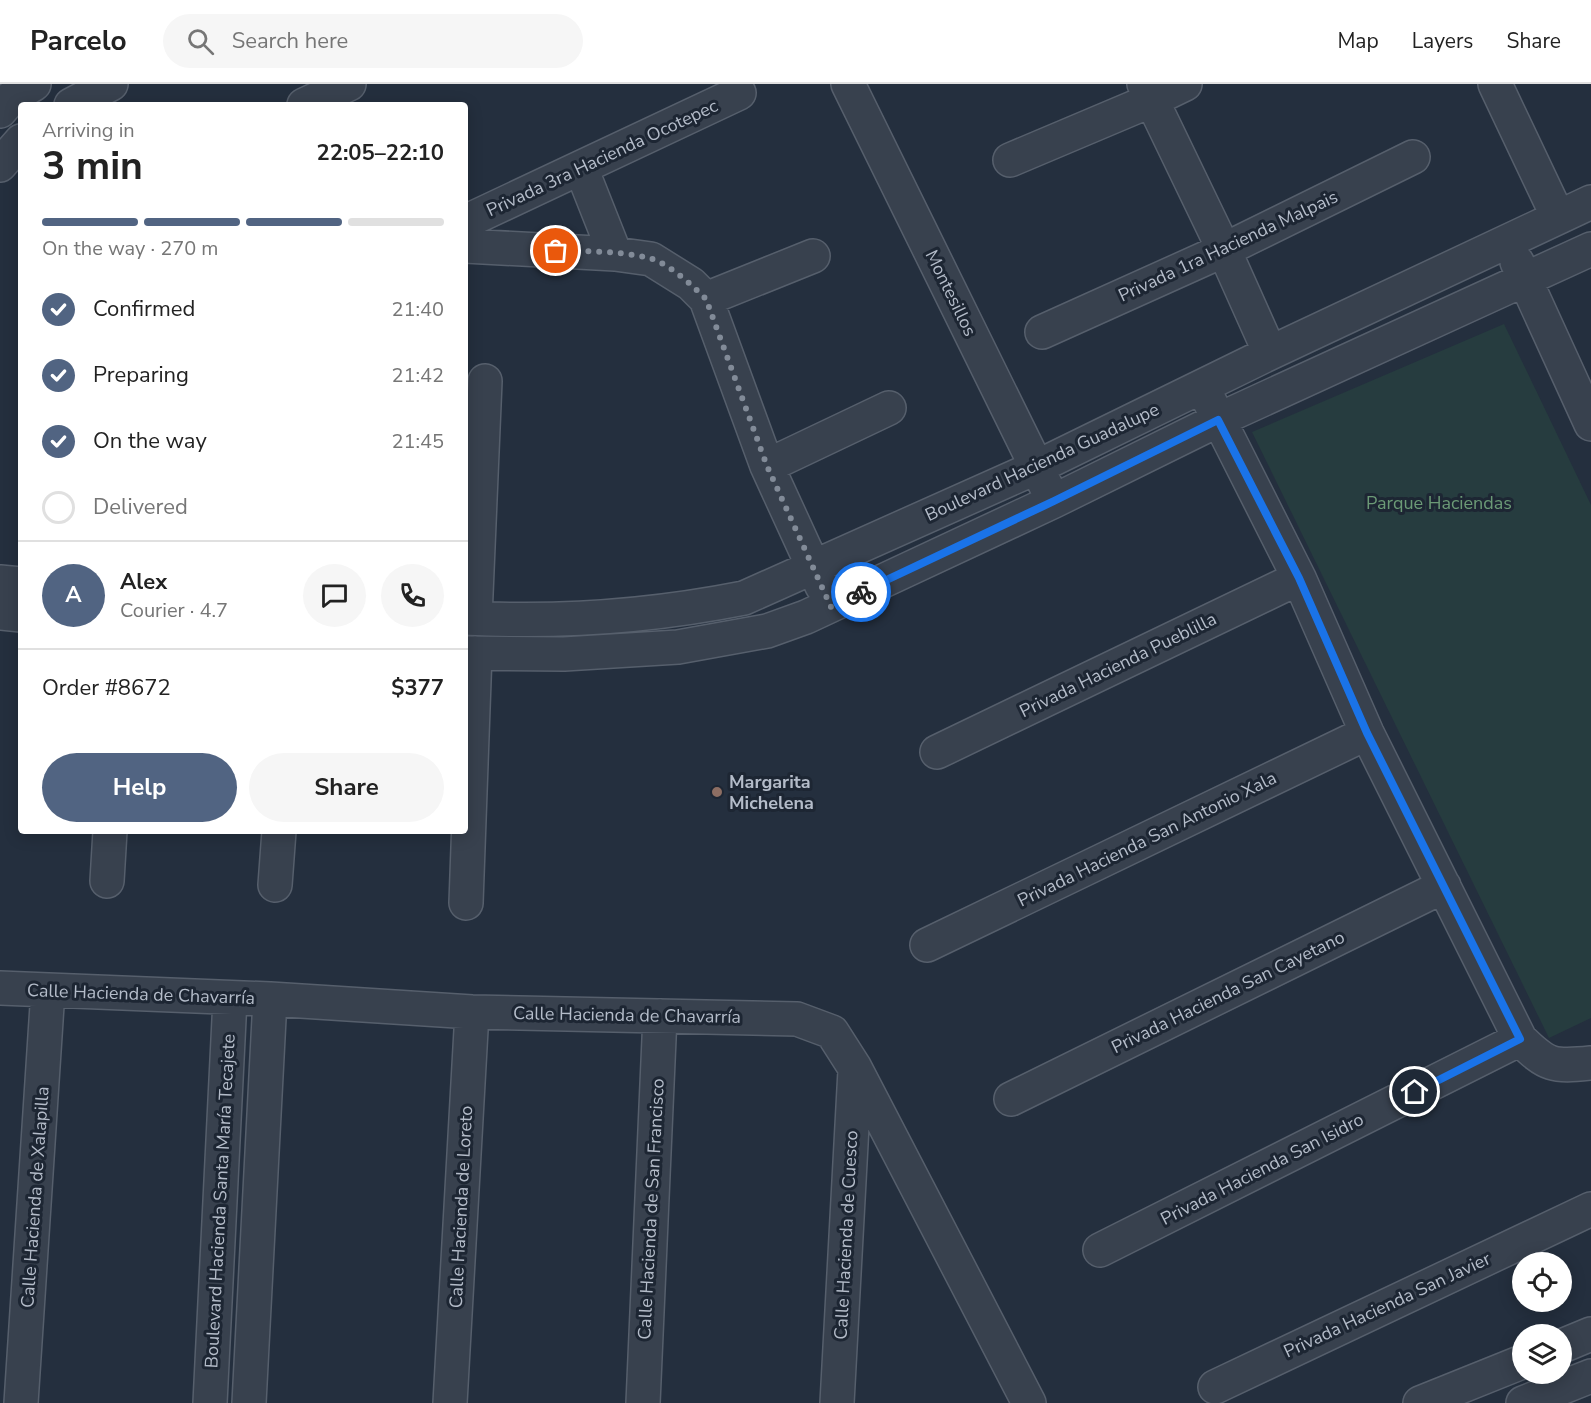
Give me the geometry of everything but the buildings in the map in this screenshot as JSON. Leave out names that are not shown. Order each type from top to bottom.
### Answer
[{"type":"street","points":[[310,102],[349,84]]},
{"type":"street","name":"Montesillos","points":[[848,84],[1054,501]]},
{"type":"street","points":[[1010,160],[1148,92],[1185,84]]},
{"type":"street","points":[[1495,84],[1558,218]]},
{"type":"street","points":[[1148,92],[1224,250],[1270,353]]},
{"type":"street","name":"Privada 3ra Hacienda Ocotepec","points":[[468,221],[739,93]]},
{"type":"street","points":[[0,165],[18,144]]},
{"type":"street","name":"Privada 1ra Hacienda Malpais","points":[[1042,332],[1224,250],[1413,157]]},
{"type":"street","points":[[581,168],[615,254]]},
{"type":"street","name":"Boulevard Hacienda Guadalupe","points":[[470,618],[601,618],[703,606],[744,598],[1037,467],[1270,353],[1591,201]]},
{"type":"street","points":[[1506,242],[1581,374],[1591,424]]},
{"type":"street","points":[[468,246],[615,254],[651,259],[691,284],[706,299],[767,466],[831,607]]},
{"type":"street","name":"Boulevard Hacienda Guadalupe","points":[[470,653],[564,654],[678,647],[767,631],[831,607],[1218,420],[1591,249]]},
{"type":"street","points":[[706,299],[813,256]]},
{"type":"street","points":[[470,618],[485,381]]},
{"type":"street","points":[[1203,387],[1299,578],[1367,733],[1530,1049],[1565,1066],[1591,1063]]},
{"type":"street","points":[[767,466],[889,408]]},
{"type":"street","name":"Privada Hacienda Pueblilla","points":[[937,752],[1299,578]]},
{"type":"street","points":[[0,582],[18,584]]},
{"type":"street","points":[[0,613],[18,615]]},
{"type":"street","points":[[468,778],[470,653]]},
{"type":"street","name":"Privada Hacienda San Antonio Xala","points":[[927,945],[1367,733]]},
{"type":"street","points":[[107,881],[110,834]]},
{"type":"street","points":[[275,885],[279,834]]},
{"type":"street","points":[[466,903],[467,834]]},
{"type":"street","name":"Privada Hacienda San Cayetano","points":[[1011,1099],[1444,886]]},
{"type":"street","name":"Calle Hacienda de Chavarría","points":[[0,988],[270,999],[472,1012],[797,1019],[832,1032],[855,1068],[1029,1403]]},
{"type":"street","name":"Calle Hacienda de Xalapilla","points":[[21,1403],[48,990]]},
{"type":"street","name":"Boulevard Hacienda Santa María Tecajete","points":[[210,1403],[230,999]]},
{"type":"street","points":[[249,1403],[270,999]]},
{"type":"street","name":"Calle Hacienda de Loreto","points":[[450,1403],[472,1012]]},
{"type":"street","name":"Calle Hacienda de San Francisco","points":[[643,1403],[660,1016]]},
{"type":"street","name":"Privada Hacienda San Isidro","points":[[1100,1250],[1530,1049]]},
{"type":"street","name":"Calle Hacienda de Cuesco","points":[[837,1403],[855,1068]]},
{"type":"street","name":"Privada Hacienda San Javier","points":[[1215,1387],[1591,1209]]},
{"type":"street","points":[[216,1272],[255,1274]]},
{"type":"street","points":[[1572,1342],[1591,1334]]},
{"type":"street","points":[[1420,1403],[1512,1366]]},
{"type":"street","points":[[1523,1403],[1591,1376]]},
{"type":"green space","name":"Parque Haciendas","points":[[1504,324],[1591,505],[1591,1018],[1549,1038],[1252,432]]},
{"type":"way so far","points":[[556,251],[615,254],[651,259],[691,284],[706,299],[767,466],[831,607],[861,592]]},
{"type":"place","name":"Margarita Michelena","points":[[717,792]]},
{"type":"route","points":[[861,592],[1218,420],[1299,578],[1367,733],[1520,1039],[1415,1092]]}]
